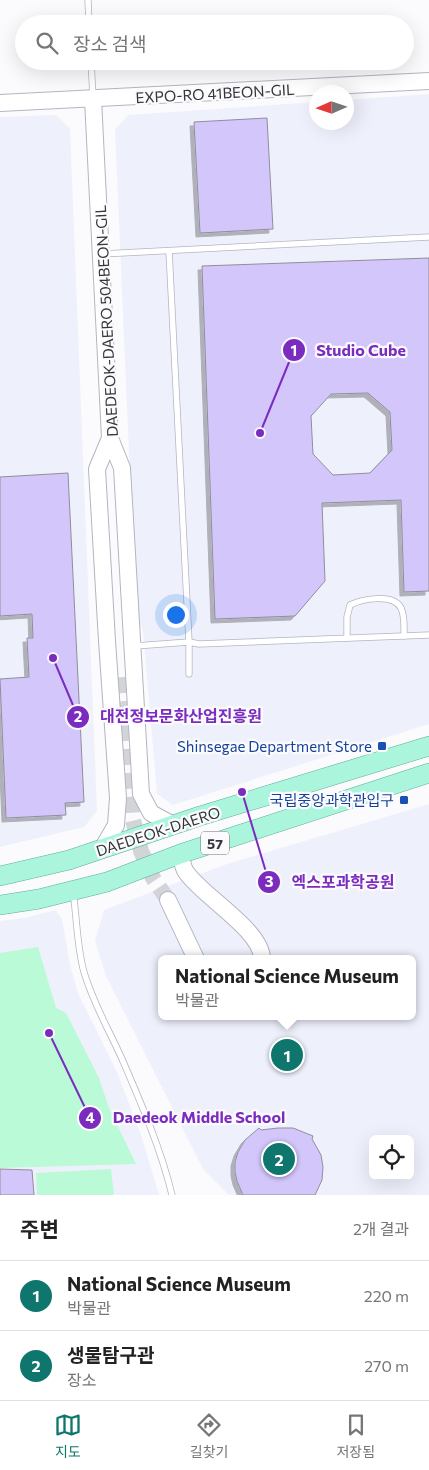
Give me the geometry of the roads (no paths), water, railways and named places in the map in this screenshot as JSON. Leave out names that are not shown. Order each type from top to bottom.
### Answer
[{"type":"main road","name":"DAEDEOK-DAERO","points":[[0,876],[69,860],[173,825],[429,746]]},
{"type":"main road","name":"DAEDEOK-DAERO","points":[[0,905],[39,899],[107,882],[180,854],[429,773]]},
{"type":"street","name":"EXPO-RO 41BEON-GIL","points":[[0,103],[429,81]]},
{"type":"street","name":"DAEDEOK-DAERO 504BEON-GIL","points":[[93,99],[110,438],[122,468],[133,646],[130,681],[141,794],[151,814],[173,825]]},
{"type":"street","points":[[110,438],[130,698],[118,702],[110,692]]},
{"type":"street","points":[[102,849],[116,825],[118,798],[110,692],[98,469],[110,438]]},
{"type":"street","points":[[180,854],[185,871],[208,896],[251,933],[258,944],[261,955]]},
{"type":"street","points":[[168,900],[194,955]]},
{"type":"lane","points":[[88,0],[89,15]]},
{"type":"lane","points":[[91,70],[93,99]]},
{"type":"lane","points":[[102,254],[429,237]]},
{"type":"lane","points":[[169,251],[189,642],[189,674]]},
{"type":"lane","points":[[348,638],[347,617],[350,605],[360,600],[387,599],[394,601],[400,607],[404,618],[404,636]]},
{"type":"lane","points":[[133,646],[189,642],[199,644],[429,635]]},
{"type":"lane","points":[[73,890],[84,970],[98,1010],[122,1059],[146,1118],[167,1175],[172,1195]]},
{"type":"tunnel","points":[[124,677],[132,816],[141,851],[153,878],[168,900]]},
{"type":"place","name":"Studio Cube","points":[[260,433]]},
{"type":"place","name":"대전정보문화산업진흥원","points":[[53,658]]},
{"type":"place","name":"Shinsegae Department Store","points":[[382,746]]},
{"type":"place","name":"엑스포과학공원","points":[[242,792]]},
{"type":"place","name":"국립중앙과학관입구","points":[[404,800]]},
{"type":"place","name":"Daedeok Middle School","points":[[49,1033]]},
{"type":"place","name":"National Science Museum","points":[[287,1055]]},
{"type":"place","name":"생물탐구관","points":[[279,1159]]}]
